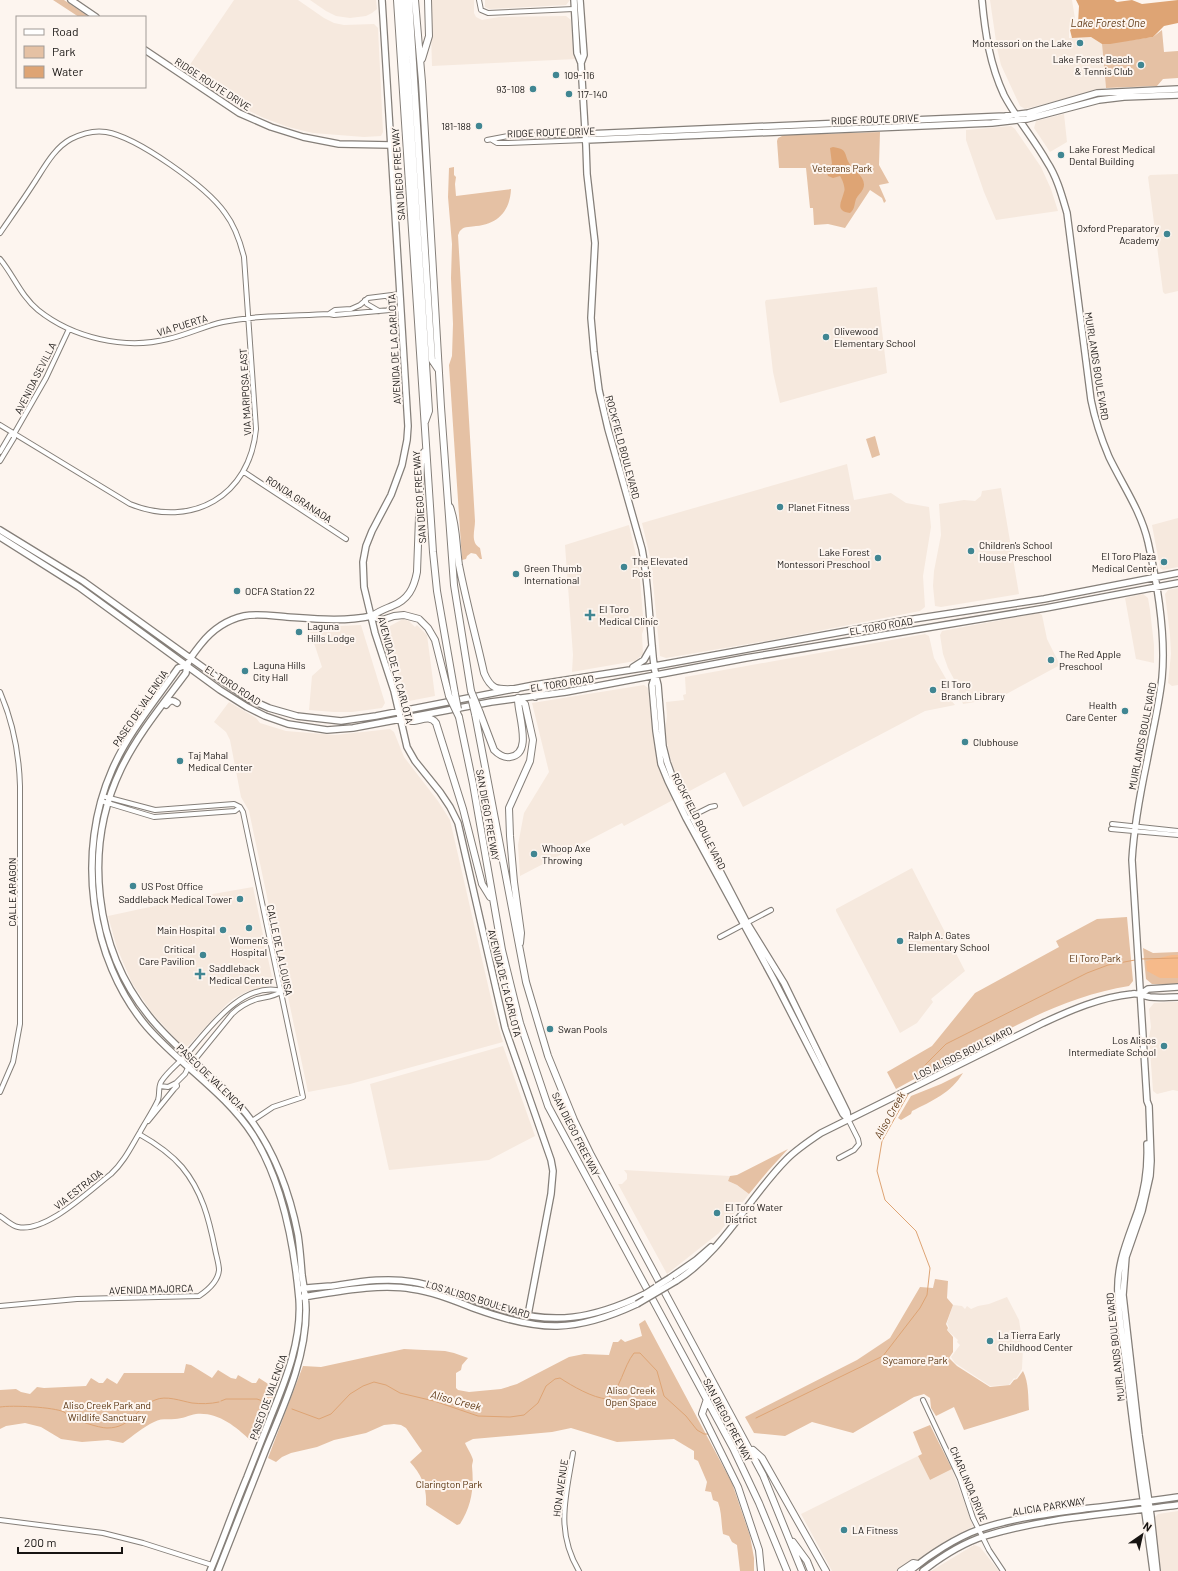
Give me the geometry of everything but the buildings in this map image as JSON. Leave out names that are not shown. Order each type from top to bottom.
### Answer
[{"type":"highway","name":"SAN DIEGO FREEWAY","points":[[397,0],[425,444],[437,591],[502,950],[520,1024],[548,1106],[731,1444],[759,1503],[787,1571]]},
{"type":"highway","points":[[403,0],[429,411],[424,425]]},
{"type":"highway","points":[[409,0],[432,360],[438,369]]},
{"type":"highway","points":[[415,0],[421,62],[438,369],[454,585],[471,691],[478,713],[494,750],[503,756],[514,756],[519,753],[524,742],[518,698]]},
{"type":"highway","points":[[421,62],[429,36],[428,0]]},
{"type":"highway","points":[[372,616],[379,611],[401,602],[414,585],[417,572],[421,463],[425,444]]},
{"type":"highway","points":[[447,498],[455,521],[457,550],[463,584],[484,673],[488,683],[493,687],[502,689],[517,689]]},
{"type":"highway","points":[[372,616],[382,620],[394,616],[404,615],[419,620],[428,628],[434,640],[448,696],[459,716]]},
{"type":"highway","points":[[518,698],[525,704],[533,740],[530,761],[509,808],[514,882],[521,934],[519,949]]},
{"type":"highway","name":"SAN DIEGO FREEWAY","points":[[478,713],[519,949],[526,982],[548,1056],[574,1120],[591,1155],[763,1475],[802,1571]]},
{"type":"highway","points":[[401,720],[412,721],[428,718],[434,720],[436,723],[464,809],[482,884],[493,901]]},
{"type":"highway","points":[[707,1399],[702,1414],[738,1487],[759,1550],[761,1571]]},
{"type":"highway","points":[[748,1445],[762,1458],[826,1571]]},
{"type":"highway","points":[[788,1535],[807,1561],[811,1571]]},
{"type":"highway","points":[[901,1571],[913,1564],[920,1563]]},
{"type":"main road","points":[[71,0],[95,16]]},
{"type":"main road","name":"AVENIDA DE LA CARLOTA","points":[[382,0],[408,426],[404,460],[397,481],[366,546],[363,574],[364,587],[375,633],[399,711],[408,750],[440,792],[450,807],[458,824],[505,1028],[551,1160],[553,1170],[552,1194],[528,1315]]},
{"type":"main road","name":"ROCKFIELD BOULEVARD","points":[[574,0],[577,53],[581,63],[587,174],[595,242],[591,318],[594,352],[599,390],[606,423],[646,567],[652,646],[655,676],[658,685],[662,742],[667,762],[689,817],[843,1114],[848,1119]]},
{"type":"main road","name":"ROCKFIELD BOULEVARD","points":[[580,0],[584,55],[581,63]]},
{"type":"main road","name":"MUIRLANDS BOULEVARD","points":[[982,0],[987,43],[1005,95],[1016,115],[1048,163],[1064,202],[1070,230],[1091,400],[1095,417],[1109,456],[1139,514],[1148,542],[1155,577],[1161,622],[1162,675],[1157,714],[1139,797],[1134,829],[1132,860],[1147,1101],[1149,1106],[1151,1161],[1150,1176],[1142,1211],[1126,1257],[1123,1295],[1146,1502],[1157,1571]]},
{"type":"main road","points":[[574,9],[581,14]]},
{"type":"main road","name":"RIDGE ROUTE DRIVE","points":[[146,51],[239,113],[270,127],[303,137],[339,144],[391,145]]},
{"type":"main road","name":"RIDGE ROUTE DRIVE","points":[[586,137],[1016,115],[1097,93],[1178,89]]},
{"type":"main road","name":"RIDGE ROUTE DRIVE","points":[[586,137],[951,126],[1020,120],[1099,100],[1124,96],[1178,95]]},
{"type":"main road","name":"EL TORO ROAD","points":[[0,530],[83,581],[222,681],[249,698],[269,708],[297,716],[341,721],[783,642],[1044,599],[1178,573]]},
{"type":"main road","name":"EL TORO ROAD","points":[[0,537],[79,587],[186,665],[247,707],[265,716],[288,724],[327,730],[353,728],[518,698],[535,697],[785,652],[1046,608],[1178,582]]},
{"type":"main road","points":[[1044,599],[1046,608]]},
{"type":"main road","name":"PASEO DE VALENCIA","points":[[210,1571],[284,1386],[297,1342],[299,1298],[292,1244],[282,1198],[264,1155],[253,1136],[234,1110],[188,1068],[147,1026],[130,1004],[114,972],[100,934],[92,889],[94,837],[102,799],[112,768],[136,728],[178,668],[186,665],[205,639],[215,630],[227,622],[244,616],[261,615],[342,620],[372,616]]},
{"type":"main road","points":[[932,617],[934,627]]},
{"type":"main road","points":[[783,642],[785,652]]},
{"type":"main road","points":[[625,670],[642,662],[652,646]]},
{"type":"main road","name":"PASEO DE VALENCIA","points":[[186,665],[186,673],[156,713],[131,751],[120,771],[109,801],[98,860],[99,889],[104,921],[121,972],[147,1014],[167,1037],[226,1092],[252,1121],[272,1156],[284,1182],[298,1236],[306,1309],[303,1346],[292,1385],[218,1571]]},
{"type":"main road","points":[[535,697],[536,691],[553,687],[562,681]]},
{"type":"main road","points":[[156,713],[160,712],[169,701],[178,703],[172,692]]},
{"type":"main road","name":"LOS ALISOS BOULEVARD","points":[[299,1298],[375,1288],[412,1289],[435,1294],[486,1312],[527,1324],[558,1327],[584,1323],[608,1316],[673,1280],[688,1274],[706,1258],[788,1157],[821,1133],[1069,1011],[1111,998],[1141,994],[1148,989],[1178,988]]},
{"type":"main road","name":"LOS ALISOS BOULEVARD","points":[[1141,994],[1149,997],[1178,997]]},
{"type":"main road","name":"LOS ALISOS BOULEVARD","points":[[297,1290],[365,1280],[413,1282],[437,1287],[497,1308],[528,1315],[561,1318],[572,1318],[637,1301]]},
{"type":"main road","name":"ALICIA PARKWAY","points":[[910,1571],[951,1543],[979,1529],[1042,1514],[1178,1497]]},
{"type":"main road","name":"ALICIA PARKWAY","points":[[925,1570],[958,1548],[983,1537],[1043,1523],[1107,1513],[1178,1505]]},
{"type":"main road","name":"MUIRLANDS BOULEVARD","points":[[1147,1509],[1153,1571]]},
{"type":"main road","points":[[920,1563],[925,1570]]},
{"type":"street","points":[[479,0],[480,8],[483,12],[488,13],[574,9]]},
{"type":"street","name":"VIA MARIPOSA EAST","points":[[0,233],[53,154],[70,139],[91,132],[110,133],[138,146],[162,159],[189,178],[213,198],[225,212],[236,231],[240,242],[244,257],[256,429],[252,452],[244,472],[223,495],[209,504],[189,512],[167,514],[154,512],[130,504],[0,425]]},
{"type":"street","name":"RIDGE ROUTE DRIVE","points":[[487,140],[508,143],[586,137]]},
{"type":"street","name":"VIA PUERTA","points":[[0,259],[29,302],[49,318],[69,329],[96,338],[115,342],[155,342],[180,336],[218,323],[249,319],[329,314],[334,316],[401,309]]},
{"type":"street","name":"VIA PUERTA","points":[[329,314],[334,310],[351,309],[360,305],[369,296],[374,294],[385,296]]},
{"type":"street","points":[[385,296],[400,294]]},
{"type":"street","points":[[385,296],[392,302],[392,305],[388,310]]},
{"type":"street","points":[[365,300],[367,304],[379,311]]},
{"type":"street","name":"AVENIDA SEVILLA","points":[[0,461],[46,378],[69,329]]},
{"type":"street","name":"AVENIDA SEVILLA","points":[[0,452],[10,435],[14,434]]},
{"type":"street","name":"RONDA GRANADA","points":[[244,472],[346,539]]},
{"type":"street","name":"CALLE ARAGON","points":[[0,692],[14,730],[18,755],[20,786],[20,1024],[13,1062],[0,1092]]},
{"type":"street","points":[[102,799],[109,801]]},
{"type":"street","name":"CALLE DE LA LOUISA","points":[[109,801],[142,814],[159,817],[235,811],[240,807],[243,813],[282,991],[303,1097],[273,1107],[252,1121]]},
{"type":"street","points":[[689,817],[715,806]]},
{"type":"street","points":[[1112,826],[1178,835]]},
{"type":"street","points":[[1156,831],[1178,831]]},
{"type":"street","points":[[720,937],[771,910]]},
{"type":"street","name":"VIA ESTRADA","points":[[0,1216],[17,1227],[35,1227],[52,1220],[119,1167],[158,1099],[162,1082],[221,1016],[236,1001],[255,993],[274,989],[282,991]]},
{"type":"street","name":"VIA ESTRADA","points":[[145,1124],[177,1086],[176,1084],[185,1074],[193,1061],[238,1008],[257,1000],[275,996],[282,991]]},
{"type":"street","points":[[160,1086],[168,1087],[176,1084]]},
{"type":"street","name":"ROCKFIELD BOULEVARD","points":[[839,1158],[854,1150],[859,1144],[848,1119]]},
{"type":"street","name":"AVENIDA MAJORCA","points":[[0,1306],[77,1299],[199,1296],[211,1287],[216,1280],[219,1270],[211,1229],[201,1197],[190,1178],[176,1160],[162,1148],[139,1134]]},
{"type":"street","name":"AVENIDA DE LA CARLOTA","points":[[527,1324],[528,1315]]},
{"type":"street","name":"CHARLINDA DRIVE","points":[[923,1400],[960,1479],[973,1518],[989,1550],[1003,1571]]},
{"type":"street","name":"HON AVENUE","points":[[573,1453],[564,1509],[564,1522],[570,1550],[579,1571]]},
{"type":"street","points":[[0,1520],[103,1533],[143,1543],[212,1565]]},
{"type":"shaded area","points":[[234,0],[298,0],[334,23],[344,25],[374,24],[378,28],[383,132],[381,136],[364,137],[313,133],[288,127],[264,118],[220,96],[185,72]]},
{"type":"shaded area","points":[[310,0],[376,0],[377,9],[366,16],[350,18],[336,16]]},
{"type":"shaded area","points":[[430,0],[474,0],[474,13],[476,17],[482,20],[499,17],[566,16],[571,20],[573,52],[576,59],[432,66]]},
{"type":"shaded area","points":[[485,0],[570,0],[566,5],[489,9],[485,7]]},
{"type":"shaded area","points":[[990,0],[1072,0],[1076,25],[1069,28],[1069,38],[1091,37],[1102,44],[1106,88],[1025,109],[1020,106],[1001,65]]},
{"type":"shaded area","points":[[1064,114],[1067,142],[1050,152],[1034,128],[1036,121]]},
{"type":"shaded area","points":[[1011,126],[1015,129],[1041,167],[1051,189],[1058,211],[996,220],[984,192],[966,140],[966,130]]},
{"type":"shaded area","name":"Oxford Preparatory Academy","points":[[1178,174],[1178,291],[1165,294],[1163,292],[1148,177],[1150,175]]},
{"type":"shaded area","name":"Olivewood Elementary School","points":[[877,287],[887,373],[780,403],[773,372],[766,300]]},
{"type":"shaded area","points":[[847,464],[854,500],[891,493],[906,503],[929,507],[931,527],[923,576],[925,607],[920,611],[772,640],[666,658],[660,656],[651,561],[642,523]]},
{"type":"shaded area","points":[[1001,488],[1019,594],[941,607],[935,606],[933,586],[934,571],[941,535],[939,504],[964,500],[975,501],[981,496],[982,491]]},
{"type":"shaded area","points":[[1178,518],[1178,567],[1163,570],[1160,568],[1152,525]]},
{"type":"shaded area","points":[[629,525],[639,568],[644,628],[642,634],[643,654],[635,661],[572,672],[573,655],[565,545]]},
{"type":"shaded area","points":[[1178,588],[1178,685],[1172,686],[1168,683],[1171,654],[1165,594],[1168,590]]},
{"type":"shaded area","points":[[1143,594],[1148,598],[1150,610],[1154,645],[1154,663],[1136,659],[1125,598]]},
{"type":"shaded area","points":[[1039,613],[1042,615],[1047,639],[1060,665],[999,698],[963,704],[956,683],[943,654],[940,635],[942,631]]},
{"type":"shaded area","points":[[403,619],[409,621],[415,627],[417,625],[427,635],[435,696],[409,701],[401,683],[392,654],[392,644],[388,630],[390,626]]},
{"type":"shaded area","points":[[361,625],[385,703],[382,708],[352,712],[309,710],[312,676],[322,667],[310,631],[338,626]]},
{"type":"shaded area","points":[[925,634],[929,636],[934,658],[949,684],[950,699],[955,705],[925,711],[743,807],[725,772],[684,794],[674,770],[665,731],[667,716],[666,702],[684,700],[683,695],[686,694],[685,677]]},
{"type":"shaded area","points":[[644,685],[648,688],[658,763],[673,800],[624,826],[622,823],[520,876],[518,845],[524,813],[549,772],[532,703]]},
{"type":"shaded area","points":[[229,702],[256,718],[260,723],[286,731],[335,735],[390,729],[394,732],[404,757],[438,801],[450,820],[493,1007],[503,1042],[350,1084],[308,1092],[249,811],[241,797],[230,740],[226,732],[214,722]]},
{"type":"shaded area","name":"Ralph A. Gates Elementary School","points":[[912,868],[965,971],[931,999],[933,1002],[917,1023],[900,1033],[836,909]]},
{"type":"shaded area","name":"Saddleback Medical Center","points":[[253,887],[273,982],[272,985],[246,992],[233,999],[188,1046],[184,1047],[152,1013],[132,983],[117,948],[108,916],[178,900]]},
{"type":"shaded area","points":[[1178,955],[1178,978],[1160,978],[1147,971],[1146,961]]},
{"type":"shaded area","name":"Los Alisos Intermediate School","points":[[1178,1002],[1178,1091],[1173,1090],[1157,1094],[1153,1091],[1149,1037],[1151,1027],[1149,1009],[1154,1003]]},
{"type":"shaded area","points":[[503,1046],[535,1136],[489,1160],[389,1170],[370,1084]]},
{"type":"shaded area","name":"El Toro Water District","points":[[624,1170],[730,1176],[728,1181],[737,1185],[749,1194],[719,1233],[667,1274],[618,1184],[622,1184],[627,1179],[627,1174]]},
{"type":"shaded area","name":"La Tierra Early Childhood Center","points":[[1007,1297],[1019,1320],[1023,1346],[1022,1369],[1016,1379],[1014,1378],[1009,1385],[990,1386],[955,1363],[951,1357],[960,1345],[957,1342],[958,1340],[947,1330],[949,1328],[947,1323],[953,1305],[962,1306],[965,1309],[967,1306],[971,1309]]},
{"type":"shaded area","points":[[918,1456],[930,1480],[952,1469],[973,1526],[899,1571],[832,1571],[801,1514]]},
{"type":"shaded area","points":[[1178,1511],[1178,1571],[1160,1571],[1154,1518],[1158,1514]]},
{"type":"shaded area","points":[[974,1545],[980,1547],[999,1571],[931,1571]]},
{"type":"green space","points":[[53,0],[64,0],[88,16],[77,16]]},
{"type":"green space","name":"Lake Forest Beach & Tennis Club","points":[[1162,30],[1164,52],[1178,51],[1178,78],[1163,79],[1157,86],[1106,88],[1102,44],[1153,37]]},
{"type":"green space","name":"Veterans Park","points":[[880,132],[879,165],[889,183],[879,185],[886,201],[884,203],[882,198],[870,190],[845,228],[828,224],[814,225],[813,208],[810,208],[806,168],[779,168],[778,138],[784,135]]},
{"type":"green space","points":[[454,167],[454,175],[456,177],[456,196],[511,189],[508,204],[501,215],[484,225],[464,228],[458,235],[475,521],[474,539],[477,546],[480,548],[482,559],[480,559],[476,554],[471,553],[466,559],[462,560],[449,365],[452,356],[453,324],[451,278],[452,244],[448,197],[449,168]]},
{"type":"green space","points":[[875,436],[880,455],[872,458],[866,439]]},
{"type":"green space","name":"El Toro Park","points":[[1127,917],[1133,981],[1129,986],[1107,990],[1065,1003],[1005,1031],[896,1089],[887,1072],[932,1046],[975,993],[1059,947],[1056,941],[1097,919]]},
{"type":"green space","points":[[1143,948],[1153,953],[1178,952],[1178,985],[1152,984],[1146,979]]},
{"type":"green space","points":[[963,1073],[953,1086],[940,1096],[912,1111],[911,1114],[901,1120],[898,1118],[911,1096]]},
{"type":"green space","points":[[788,1149],[749,1194],[737,1185],[728,1181],[730,1176],[737,1175]]},
{"type":"green space","name":"Sycamore Park","points":[[935,1279],[948,1281],[947,1298],[953,1305],[946,1324],[948,1328],[947,1330],[953,1337],[953,1352],[949,1358],[957,1366],[990,1387],[1010,1385],[1023,1371],[1027,1385],[1029,1410],[964,1430],[954,1407],[936,1416],[931,1408],[930,1398],[924,1394],[914,1397],[853,1433],[812,1422],[785,1436],[754,1433],[745,1417],[857,1360],[890,1338],[920,1287],[933,1288]]},
{"type":"green space","name":"Aliso Creek Open Space","points":[[645,1320],[732,1483],[750,1536],[754,1558],[754,1571],[740,1571],[737,1545],[732,1542],[729,1536],[723,1534],[718,1502],[713,1500],[711,1492],[705,1491],[707,1482],[698,1461],[694,1459],[694,1451],[674,1439],[617,1442],[571,1428],[552,1432],[473,1439],[465,1443],[473,1460],[473,1482],[470,1503],[460,1524],[457,1525],[426,1505],[425,1487],[418,1472],[410,1462],[422,1451],[406,1428],[401,1425],[384,1425],[366,1433],[334,1440],[317,1447],[291,1453],[282,1457],[276,1462],[268,1458],[303,1366],[321,1367],[404,1349],[445,1351],[468,1358],[462,1365],[461,1370],[456,1373],[456,1388],[458,1390],[469,1392],[501,1389],[517,1384],[569,1357],[584,1354],[609,1355],[613,1342],[618,1342],[621,1339],[625,1342],[642,1336],[639,1324]]},
{"type":"green space","name":"Aliso Creek Park and Wildlife Sanctuary","points":[[186,1364],[191,1365],[212,1378],[218,1370],[231,1378],[236,1379],[238,1375],[252,1383],[256,1383],[259,1378],[276,1389],[256,1439],[250,1440],[226,1421],[212,1415],[204,1414],[157,1421],[142,1429],[123,1443],[108,1440],[82,1442],[61,1439],[41,1427],[25,1423],[6,1426],[0,1429],[0,1390],[16,1389],[30,1394],[37,1387],[86,1386],[91,1378],[99,1383],[103,1383],[107,1378],[117,1384],[124,1373],[184,1373]]},
{"type":"green space","points":[[930,1425],[952,1469],[930,1480],[918,1456],[922,1454],[913,1432]]},
{"type":"water","name":"Lake Forest One","points":[[1076,0],[1114,0],[1117,2],[1132,0],[1142,4],[1178,0],[1178,23],[1164,26],[1153,37],[1110,44],[1102,44],[1091,37],[1072,38],[1070,30],[1078,24],[1079,6]]},
{"type":"water","points":[[833,147],[841,149],[845,152],[849,163],[863,181],[863,189],[856,199],[854,208],[850,213],[842,210],[840,205],[844,190],[844,184],[841,177],[833,178],[827,174],[829,167],[832,164],[830,148]]},
{"type":"waterway","name":"Aliso Creek","points":[[1141,959],[1178,958]]},
{"type":"waterway","name":"Aliso Creek","points":[[915,1083],[926,1064],[946,1044],[1087,973],[1108,965],[1135,960]]},
{"type":"waterway","name":"Aliso Creek","points":[[756,1418],[883,1356],[920,1308],[927,1295],[930,1268],[916,1231],[885,1200],[877,1171],[882,1141],[910,1091]]},
{"type":"waterway","name":"Aliso Creek","points":[[292,1409],[319,1419],[331,1414],[350,1394],[363,1386],[374,1382],[386,1385],[400,1393],[434,1401],[478,1416],[510,1417],[524,1415],[538,1403],[546,1386],[555,1379],[560,1378],[589,1394],[607,1399],[616,1390],[634,1353],[640,1353],[657,1371],[664,1396],[686,1416],[697,1430],[704,1434],[709,1434]]},
{"type":"waterway","name":"Aliso Creek","points":[[0,1407],[14,1406],[59,1410],[82,1422],[107,1428],[122,1425],[148,1404],[159,1399],[169,1398],[199,1404],[219,1402]]},
{"type":"waterway","name":"Aliso Creek","points":[[221,1401],[226,1399],[257,1399],[268,1403]]},
{"type":"place","name":"Montessori on the Lake","points":[[1080,43]]},
{"type":"place","name":"Lake Forest Beach & Tennis Club","points":[[1141,65]]},
{"type":"place","name":"109-116","points":[[556,75]]},
{"type":"place","name":"93-108","points":[[533,89]]},
{"type":"place","name":"117-140","points":[[569,94]]},
{"type":"place","name":"181-188","points":[[479,126]]},
{"type":"place","name":"Lake Forest Medical Dental Building","points":[[1061,155]]},
{"type":"place","name":"Oxford Preparatory Academy","points":[[1167,234]]},
{"type":"place","name":"Olivewood Elementary School","points":[[826,337]]},
{"type":"place","name":"Planet Fitness","points":[[780,507]]},
{"type":"place","name":"Children's School House Preschool","points":[[971,551]]},
{"type":"place","name":"Lake Forest Montessori Preschool","points":[[878,558]]},
{"type":"place","name":"El Toro Plaza Medical Center","points":[[1164,562]]},
{"type":"place","name":"The Elevated Post","points":[[624,567]]},
{"type":"place","name":"Green Thumb International","points":[[516,574]]},
{"type":"place","name":"OCFA Station 22","points":[[237,591]]},
{"type":"place","name":"El Toro Medical Clinic","points":[[590,615]]},
{"type":"place","name":"Laguna Hills Lodge","points":[[299,632]]},
{"type":"place","name":"The Red Apple Preschool","points":[[1051,660]]},
{"type":"place","name":"Laguna Hills City Hall","points":[[245,671]]},
{"type":"place","name":"El Toro Branch Library","points":[[933,690]]},
{"type":"place","name":"Health Care Center","points":[[1125,711]]},
{"type":"place","name":"Clubhouse","points":[[965,742]]},
{"type":"place","name":"Taj Mahal Medical Center","points":[[180,761]]},
{"type":"place","name":"Whoop Axe Throwing","points":[[534,854]]},
{"type":"place","name":"US Post Office","points":[[133,886]]},
{"type":"place","name":"Saddleback Medical Tower","points":[[240,899]]},
{"type":"place","name":"Women's Hospital","points":[[249,928]]},
{"type":"place","name":"Main Hospital","points":[[223,930]]},
{"type":"place","name":"Ralph A. Gates Elementary School","points":[[900,941]]},
{"type":"place","name":"Critical Care Pavilion","points":[[203,955]]},
{"type":"place","name":"Saddleback Medical Center","points":[[200,974]]},
{"type":"place","name":"Swan Pools","points":[[550,1029]]},
{"type":"place","name":"Los Alisos Intermediate School","points":[[1164,1046]]},
{"type":"place","name":"El Toro Water District","points":[[717,1213]]},
{"type":"place","name":"La Tierra Early Childhood Center","points":[[990,1341]]},
{"type":"place","name":"LA Fitness","points":[[844,1530]]},
{"type":"park label","name":"Clarington Park","points":[[449,1484]]}]
